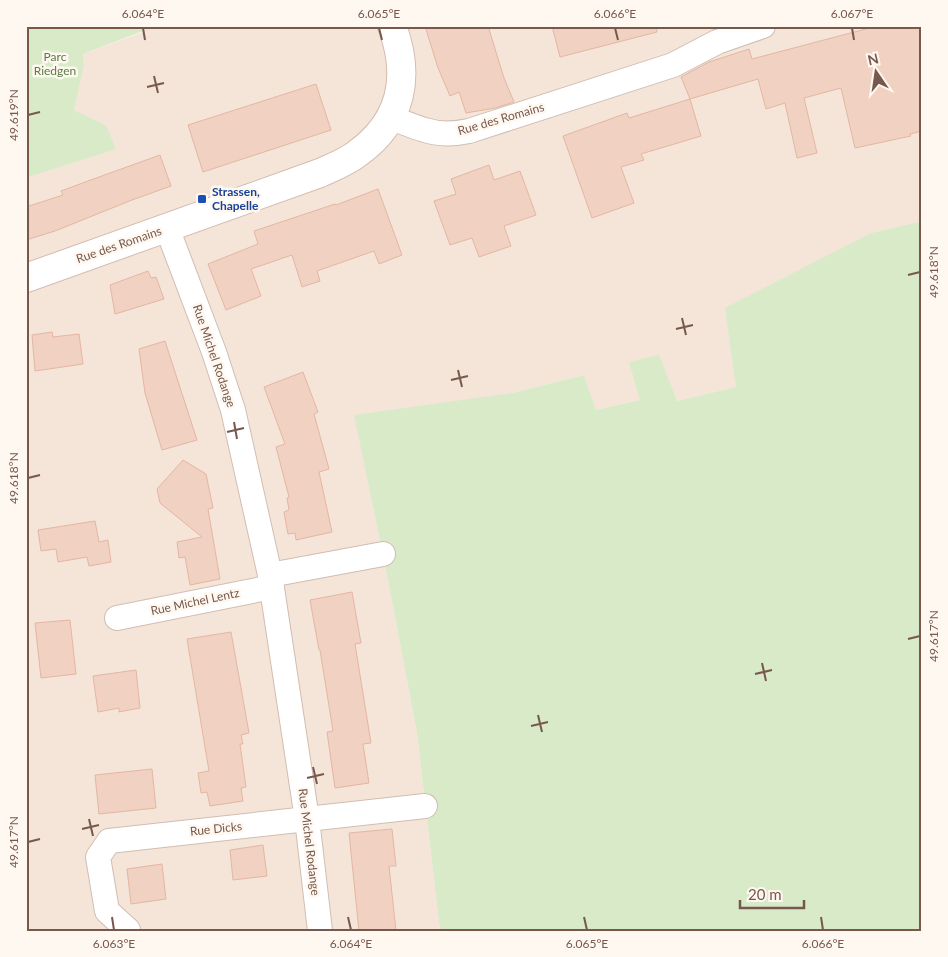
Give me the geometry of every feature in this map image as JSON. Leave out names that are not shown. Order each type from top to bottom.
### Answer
[{"type":"main road","points":[[391,118],[398,100],[402,65],[392,26]]},
{"type":"main road","name":"Rue des Romains","points":[[26,278],[320,174],[356,155],[376,139],[391,118]]},
{"type":"street","name":"Rue des Romains","points":[[391,118],[426,131],[458,133],[469,131],[673,64],[717,42],[763,26]]},
{"type":"street","name":"Rue Michel Rodange","points":[[166,228],[214,352],[233,410],[271,581],[307,819],[320,931]]},
{"type":"street","points":[[271,581],[383,554]]},
{"type":"street","name":"Rue Michel Lentz","points":[[117,618],[271,581]]},
{"type":"street","name":"Rue Dicks","points":[[128,930],[107,911],[98,858],[109,841],[425,806]]},
{"type":"shaded area","points":[[142,26],[922,26],[922,221],[871,233],[736,387],[677,401],[640,400],[596,410],[584,375],[512,393],[383,554],[417,733],[440,931],[26,931],[26,178],[115,149],[106,125],[74,110],[84,66],[83,54],[143,32]]},
{"type":"green space","name":"Parc Riedgen","points":[[26,26],[142,26],[143,31],[83,54],[84,66],[74,110],[106,125],[116,149],[26,178]]},
{"type":"green space","points":[[922,221],[922,931],[440,931],[417,733],[354,415],[512,393],[584,375],[596,410],[640,400],[629,362],[659,355],[677,401],[736,387],[725,308],[871,233]]},
{"type":"building","points":[[425,26],[488,26],[504,78],[514,102],[495,108],[466,113],[459,92],[450,96],[438,68]]},
{"type":"building","points":[[552,26],[656,26],[657,32],[560,57]]},
{"type":"building","points":[[877,26],[922,26],[922,131],[910,134],[911,136],[855,148],[841,88],[804,98],[817,153],[797,158],[785,103],[766,109],[758,79],[690,99],[681,77],[709,62],[749,49],[752,59]]},
{"type":"building","points":[[316,84],[331,130],[203,172],[188,125]]},
{"type":"building","points":[[690,99],[701,136],[641,154],[644,160],[621,167],[634,203],[592,218],[563,136],[627,113],[629,118]]},
{"type":"building","points":[[160,155],[171,186],[55,231],[26,240],[26,207],[63,195],[61,191]]},
{"type":"building","points":[[489,165],[494,180],[520,171],[536,215],[504,226],[511,246],[479,257],[472,238],[450,245],[434,201],[456,194],[451,179]]},
{"type":"building","points":[[378,189],[402,255],[379,264],[374,251],[317,271],[320,281],[302,287],[292,255],[251,269],[261,296],[226,310],[208,264],[258,244],[254,231],[336,205]]},
{"type":"building","points":[[148,271],[151,278],[156,277],[164,299],[115,314],[110,285]]},
{"type":"building","points":[[52,332],[53,337],[79,334],[83,364],[35,371],[32,335]]},
{"type":"building","points":[[165,341],[197,440],[162,450],[145,393],[139,349]]},
{"type":"building","points":[[303,372],[318,412],[314,414],[329,469],[319,472],[332,532],[296,540],[295,533],[288,534],[284,512],[289,510],[287,498],[289,497],[276,447],[285,444],[264,387]]},
{"type":"building","points":[[183,460],[206,474],[213,508],[208,509],[220,579],[190,585],[185,557],[179,558],[177,542],[202,537],[160,503],[157,489]]},
{"type":"building","points":[[95,521],[99,542],[108,540],[111,562],[89,566],[87,557],[58,562],[56,549],[41,551],[38,530]]},
{"type":"building","points":[[352,592],[361,643],[355,644],[371,743],[363,744],[369,783],[335,788],[327,732],[333,731],[310,600]]},
{"type":"building","points":[[70,620],[76,674],[41,678],[35,623]]},
{"type":"building","points":[[231,632],[249,733],[241,735],[243,744],[240,744],[246,787],[241,788],[243,801],[210,806],[207,792],[201,793],[198,773],[209,771],[187,639]]},
{"type":"building","points":[[136,670],[140,708],[119,712],[119,708],[98,712],[93,676]]},
{"type":"building","points":[[152,769],[156,808],[99,814],[95,775]]},
{"type":"building","points":[[392,829],[396,866],[389,866],[396,931],[359,931],[349,833]]},
{"type":"building","points":[[263,845],[267,876],[233,880],[230,850]]},
{"type":"building","points":[[162,864],[166,899],[131,904],[127,869]]},
{"type":"place","name":"Strassen, Chapelle","points":[[202,199]]}]
